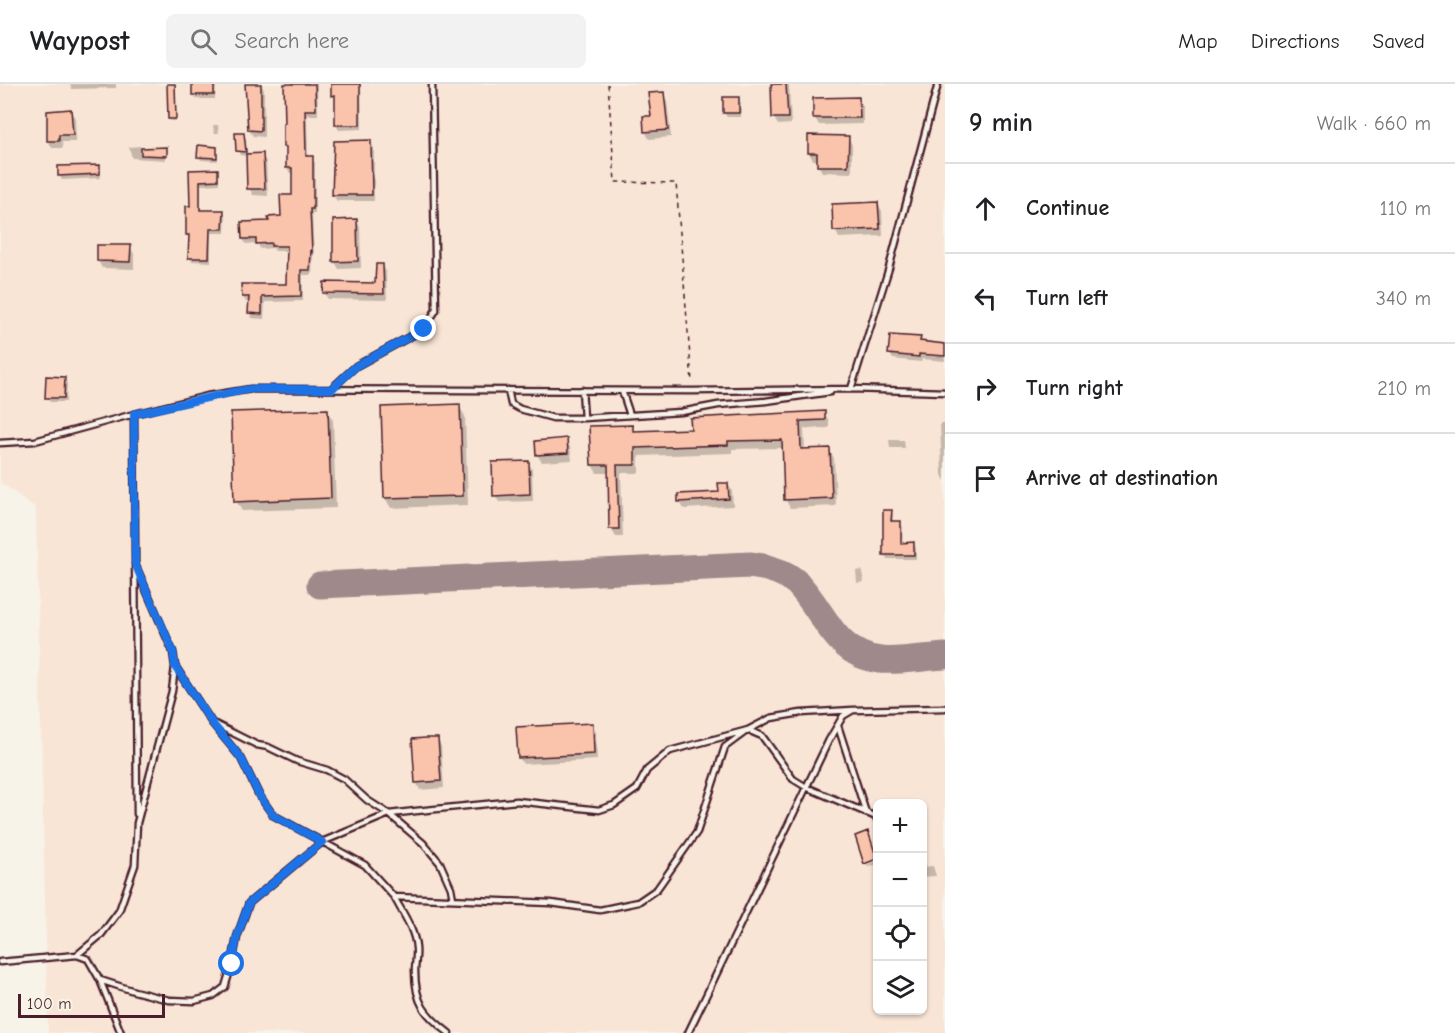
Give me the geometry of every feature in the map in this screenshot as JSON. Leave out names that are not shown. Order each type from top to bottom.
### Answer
[{"type":"lane","points":[[332,389],[356,366],[424,329],[436,310],[432,84]]},
{"type":"lane","points":[[850,389],[889,268],[938,84]]},
{"type":"lane","points":[[0,443],[35,441],[134,414],[251,389],[693,391],[850,389],[945,392]]},
{"type":"lane","points":[[508,390],[511,404],[520,409],[553,418],[584,418],[681,412],[718,405],[766,401],[850,389]]},
{"type":"lane","points":[[582,390],[584,418]]},
{"type":"lane","points":[[622,391],[630,416]]},
{"type":"lane","points":[[77,955],[101,935],[119,910],[135,865],[137,823],[134,414]]},
{"type":"lane","points":[[135,564],[173,651],[175,666],[172,691],[137,823]]},
{"type":"lane","points":[[175,666],[212,723],[241,758],[259,795],[273,815],[365,866],[394,897],[409,925],[416,947],[415,975],[419,1000],[429,1018],[449,1033]]},
{"type":"lane","points":[[394,897],[551,903],[600,910],[638,902],[657,889],[697,832],[725,747],[748,730],[771,718],[801,713],[945,708]]},
{"type":"lane","points":[[688,1033],[806,788],[838,726],[846,713],[853,710]]},
{"type":"lane","points":[[212,723],[282,756],[327,770],[344,780],[423,843],[440,863],[452,888],[453,899]]},
{"type":"lane","points":[[838,726],[866,813]]},
{"type":"lane","points":[[100,980],[170,1000],[194,1001],[213,996],[225,987],[237,937],[249,903],[322,842],[389,814],[517,801],[598,810],[614,805],[637,789],[647,770],[670,752],[748,730],[762,736],[793,780],[873,817]]},
{"type":"lane","points":[[0,962],[77,955],[88,959],[100,980],[121,1033]]},
{"type":"path","points":[[608,84],[615,182],[676,183],[693,391]]},
{"type":"shaded area","points":[[0,84],[945,84],[945,1033],[48,1033],[36,508],[0,482]]},
{"type":"building","points":[[167,84],[175,84],[176,119],[168,119]]},
{"type":"building","points":[[192,84],[214,84],[214,95],[192,95]]},
{"type":"building","points":[[245,84],[261,84],[261,131],[248,130]]},
{"type":"building","points":[[284,84],[315,84],[316,110],[305,110],[306,156],[313,156],[310,270],[301,270],[301,296],[262,297],[262,314],[248,313],[249,297],[242,297],[241,284],[286,284],[287,246],[271,246],[271,243],[256,244],[256,239],[242,239],[241,222],[269,221],[268,217],[281,216],[280,195],[292,195],[292,168],[286,168],[286,147],[283,147]]},
{"type":"building","points":[[331,84],[360,84],[360,125],[335,125],[335,95],[331,96]]},
{"type":"building","points":[[771,84],[786,84],[788,118],[772,118]]},
{"type":"building","points":[[664,92],[668,130],[644,132],[643,116],[651,116],[648,93]]},
{"type":"building","points":[[723,97],[739,97],[739,113],[723,113]]},
{"type":"building","points":[[859,97],[860,118],[813,118],[813,98]]},
{"type":"building","points":[[71,109],[73,135],[59,135],[59,141],[47,141],[47,111]]},
{"type":"building","points":[[235,133],[244,133],[246,152],[236,151]]},
{"type":"building","points":[[808,135],[849,136],[848,166],[817,166],[817,153],[808,153]]},
{"type":"building","points":[[371,140],[372,195],[332,195],[334,141]]},
{"type":"building","points":[[198,145],[217,147],[217,158],[197,157]]},
{"type":"building","points":[[167,147],[167,156],[141,155],[141,148]]},
{"type":"building","points":[[263,153],[265,189],[247,189],[246,154]]},
{"type":"building","points":[[100,165],[100,174],[58,176],[58,166]]},
{"type":"building","points":[[218,169],[218,180],[200,181],[200,210],[224,210],[223,229],[210,229],[209,258],[188,258],[189,235],[186,235],[186,206],[190,206],[189,170]]},
{"type":"building","points":[[878,202],[880,229],[833,231],[832,204]]},
{"type":"building","points":[[357,219],[358,261],[333,262],[333,220]]},
{"type":"building","points":[[97,245],[131,245],[130,262],[97,261]]},
{"type":"building","points":[[376,264],[383,264],[384,294],[323,293],[324,282],[375,283]]},
{"type":"building","points":[[890,335],[921,337],[920,341],[945,344],[945,356],[919,354],[919,357],[888,354]]},
{"type":"building","points":[[46,376],[65,377],[64,398],[45,398]]},
{"type":"building","points":[[460,404],[463,496],[384,498],[381,407]]},
{"type":"building","points":[[328,409],[331,498],[234,502],[231,412]]},
{"type":"building","points":[[825,411],[825,420],[800,421],[801,449],[830,448],[832,498],[784,500],[782,440],[728,441],[728,445],[635,448],[635,465],[617,465],[619,529],[609,529],[608,465],[591,465],[589,426],[633,425],[633,431],[691,429],[690,418]]},
{"type":"building","points":[[567,438],[568,453],[536,455],[535,441]]},
{"type":"building","points":[[529,461],[530,494],[493,496],[492,462]]},
{"type":"building","points":[[718,483],[728,483],[729,499],[678,502],[678,494],[719,492]]},
{"type":"building","points":[[883,510],[892,510],[891,521],[901,521],[901,543],[914,542],[914,555],[883,555]]},
{"type":"building","points":[[593,723],[594,754],[518,758],[516,727]]},
{"type":"building","points":[[438,738],[441,781],[415,783],[412,739]]},
{"type":"building","points":[[868,831],[873,847],[873,861],[864,864],[855,836]]},
{"type":"taxiway","points":[[320,585],[750,565],[787,575],[807,594],[840,640],[864,656],[880,660],[945,656]]},
{"type":"route","points":[[232,964],[237,937],[249,903],[322,842],[273,815],[259,795],[241,758],[212,723],[175,666],[173,651],[135,564],[134,414],[207,396],[251,389],[332,389],[356,366],[424,329]]}]
